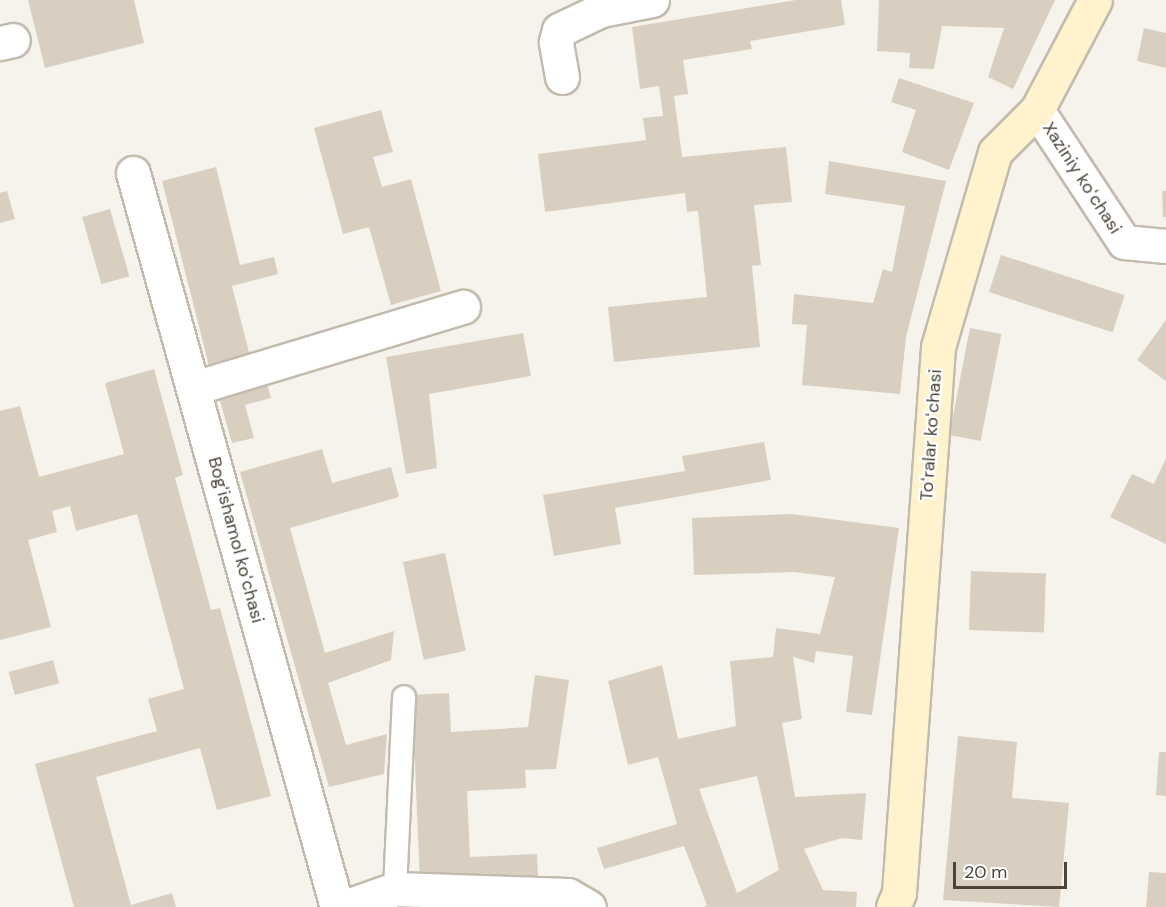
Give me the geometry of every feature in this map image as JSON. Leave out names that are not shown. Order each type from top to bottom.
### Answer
[{"type":"street","points":[[562,77],[556,42],[559,30],[601,10],[652,0]]},
{"type":"street","name":"Toʻralar koʻchasi","points":[[892,907],[899,893],[938,347],[995,152],[1037,110],[1095,0]]},
{"type":"street","name":"Xaziniy koʻchasi","points":[[1037,110],[1124,242],[1166,246]]},
{"type":"street","name":"Bogʻishamol koʻchasi","points":[[133,173],[337,907]]},
{"type":"street","points":[[194,388],[463,306]]},
{"type":"street","points":[[344,907],[395,889],[568,894],[589,907]]},
{"type":"lane","points":[[395,889],[404,697]]},
{"type":"building","points":[[28,0],[134,0],[144,43],[45,68]]},
{"type":"building","points":[[796,0],[841,0],[845,25],[750,41],[752,49],[683,60],[688,94],[674,96],[682,157],[786,147],[792,202],[754,205],[761,265],[752,266],[760,347],[614,362],[608,307],[707,297],[698,211],[687,212],[685,193],[545,212],[538,154],[646,140],[643,118],[663,116],[659,86],[640,89],[632,27]]},
{"type":"building","points":[[879,0],[1055,0],[1013,89],[988,77],[1004,28],[942,26],[934,69],[909,68],[910,53],[877,51]]},
{"type":"building","points":[[1144,28],[1166,33],[1166,68],[1137,61]]},
{"type":"building","points":[[899,78],[974,103],[949,170],[902,152],[916,110],[891,102]]},
{"type":"building","points":[[381,110],[393,152],[373,157],[382,187],[411,179],[441,291],[391,305],[369,227],[343,234],[314,128]]},
{"type":"building","points":[[829,161],[946,181],[906,337],[900,394],[802,385],[807,325],[792,324],[794,294],[873,303],[883,269],[892,272],[905,206],[825,194]]},
{"type":"building","points":[[216,167],[240,265],[274,257],[278,274],[232,286],[252,364],[211,374],[162,181]]},
{"type":"building","points":[[7,191],[15,219],[0,223],[0,193]]},
{"type":"building","points":[[1162,191],[1166,191],[1166,217],[1163,217]]},
{"type":"building","points":[[110,209],[129,276],[101,284],[82,217]]},
{"type":"building","points":[[1001,255],[1125,295],[1113,332],[989,292]]},
{"type":"building","points":[[1166,320],[1166,381],[1137,360]]},
{"type":"building","points":[[970,328],[1001,334],[981,441],[949,435]]},
{"type":"building","points":[[523,333],[531,376],[429,394],[437,468],[406,474],[386,357]]},
{"type":"building","points":[[154,369],[183,475],[175,478],[211,610],[220,608],[271,796],[217,810],[200,748],[96,777],[131,905],[172,893],[176,907],[74,907],[35,764],[157,731],[148,699],[184,689],[137,514],[76,531],[70,506],[52,511],[57,532],[28,540],[51,627],[0,640],[0,411],[20,406],[39,477],[124,454],[105,383]]},
{"type":"building","points":[[266,379],[271,398],[245,405],[254,438],[232,443],[218,394]]},
{"type":"building","points":[[764,442],[771,480],[615,508],[621,544],[554,556],[543,495],[685,471],[682,456]]},
{"type":"building","points":[[322,449],[332,483],[391,467],[399,497],[290,528],[325,653],[394,631],[391,660],[328,683],[346,745],[387,734],[384,774],[329,787],[240,472]]},
{"type":"building","points":[[1166,458],[1166,544],[1110,517],[1132,474],[1154,484]]},
{"type":"building","points":[[792,514],[899,528],[872,715],[846,712],[853,656],[816,651],[814,663],[793,657],[802,719],[782,723],[795,797],[866,793],[862,840],[842,838],[804,849],[823,890],[857,892],[856,907],[704,907],[707,905],[684,846],[604,869],[597,848],[677,824],[658,757],[628,765],[608,681],[662,665],[678,739],[736,726],[730,661],[773,657],[776,628],[820,634],[835,577],[794,572],[694,575],[692,518]],"holes":[[[757,776],[779,870],[737,893],[699,789]]]},
{"type":"building","points":[[445,553],[466,651],[424,660],[403,562]]},
{"type":"building","points":[[971,571],[1046,574],[1044,633],[969,630]]},
{"type":"building","points":[[53,660],[59,683],[15,695],[9,672]]},
{"type":"building","points":[[535,675],[569,680],[556,769],[525,770],[526,788],[467,791],[470,857],[537,854],[538,877],[420,882],[412,695],[449,693],[451,732],[528,727]]},
{"type":"building","points":[[958,736],[1017,742],[1012,798],[1069,803],[1059,907],[943,900]]},
{"type":"building","points":[[1159,752],[1166,752],[1166,796],[1156,795]]},
{"type":"building","points":[[1149,872],[1166,873],[1166,907],[1146,907]]}]
